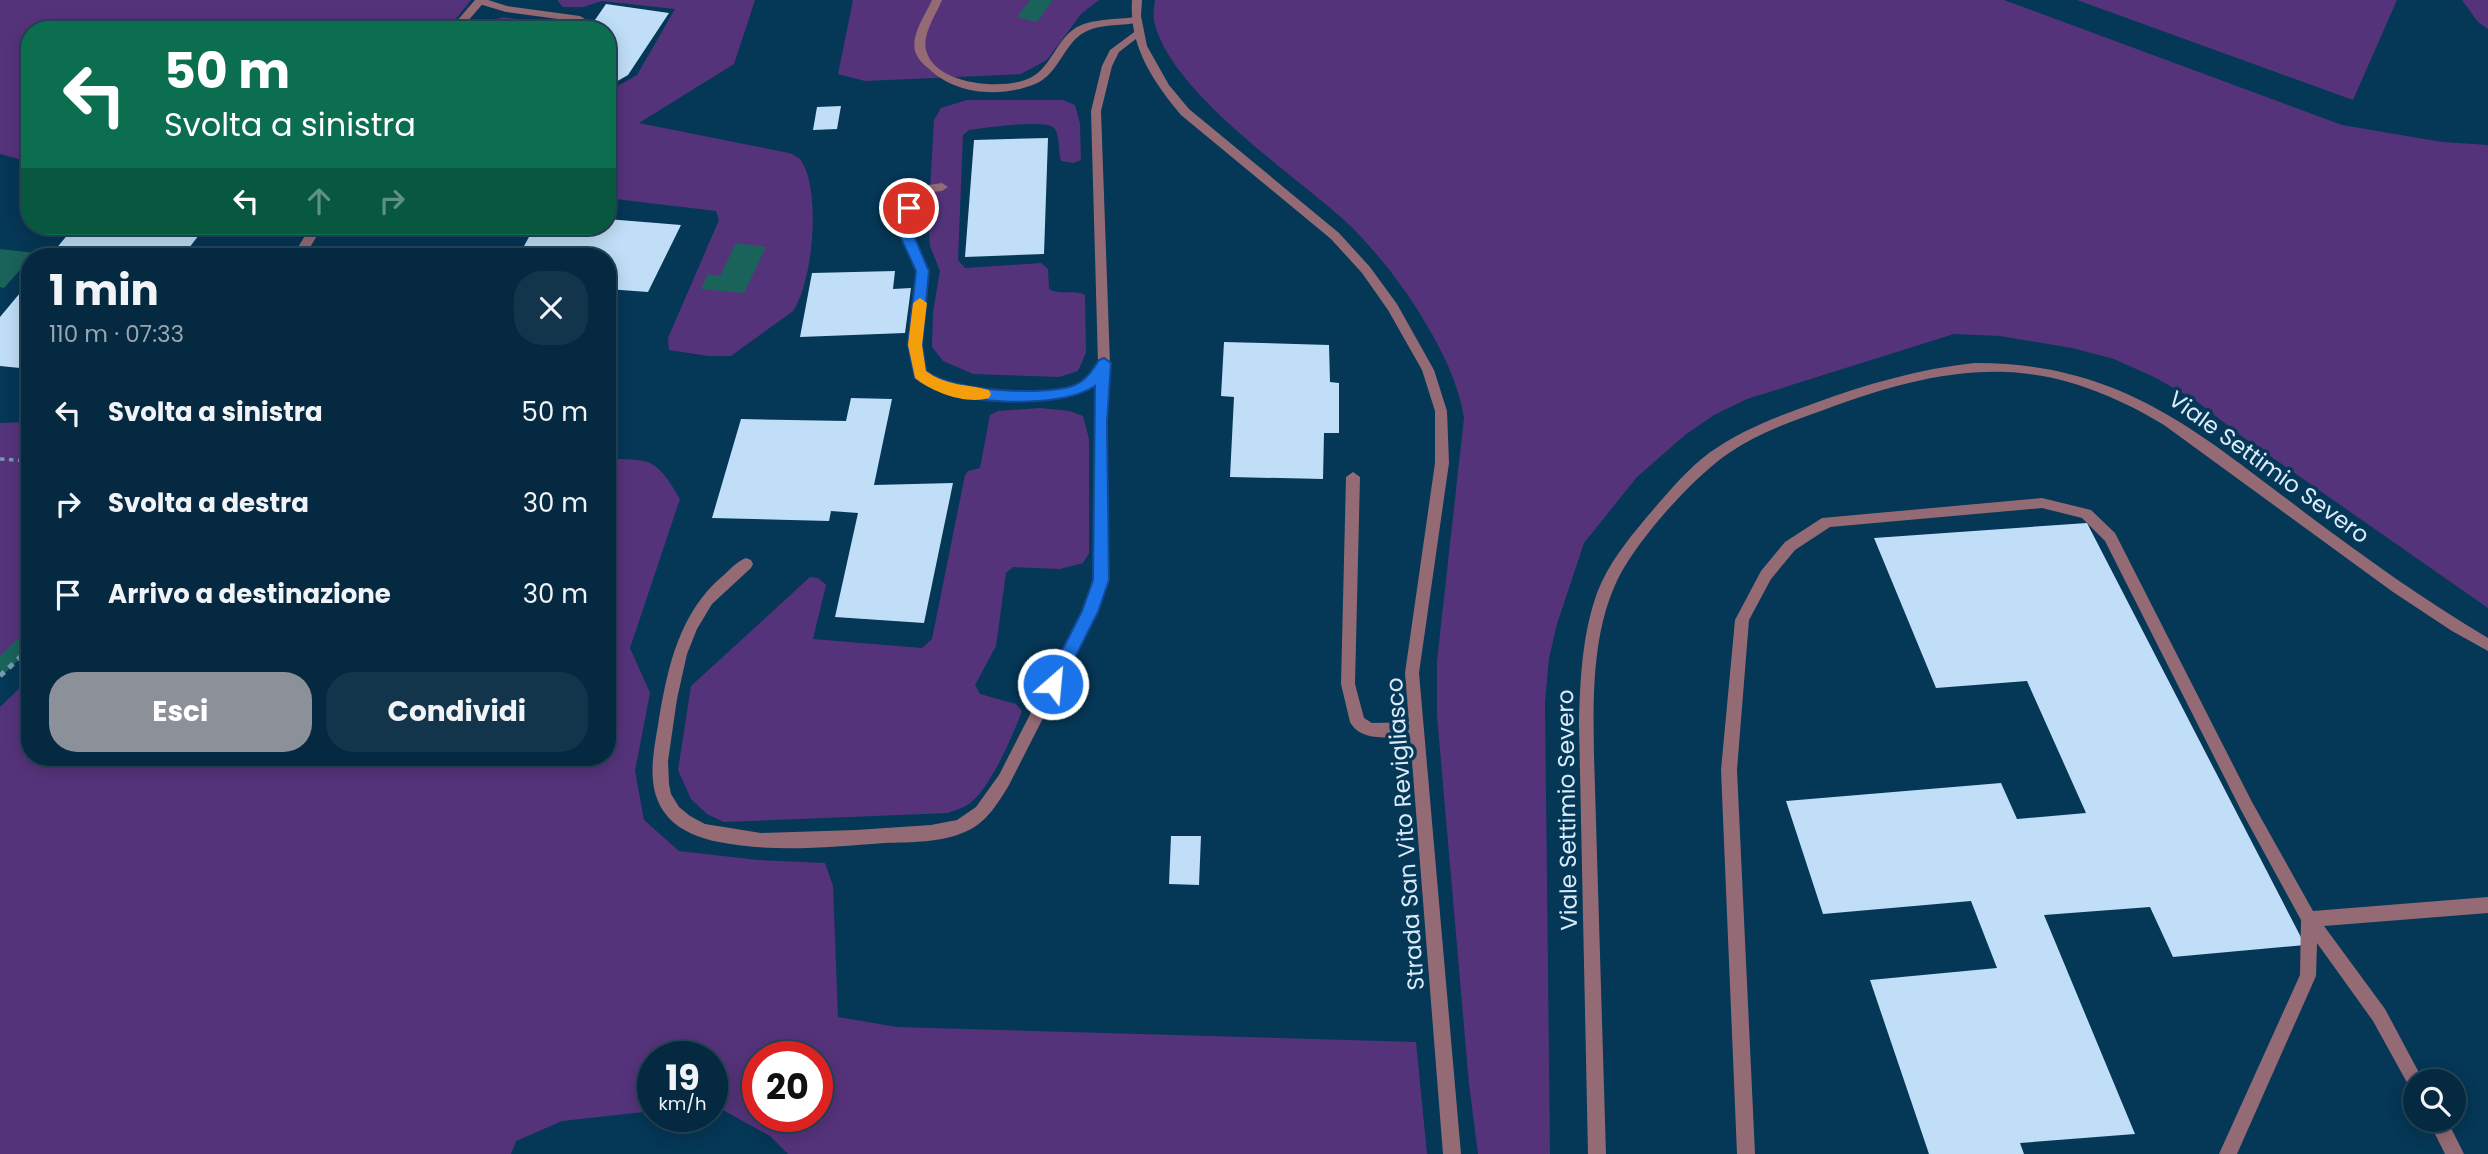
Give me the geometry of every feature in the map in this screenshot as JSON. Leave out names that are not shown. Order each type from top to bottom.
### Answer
[{"type":"street","points":[[462,21],[481,0],[506,9],[580,19]]},
{"type":"street","points":[[937,0],[920,43],[922,55],[943,76],[974,87],[1001,88],[1034,80],[1046,73],[1079,30],[1091,25],[1136,27]]},
{"type":"street","name":"Strada San Vito Revigliasco","points":[[1137,0],[1136,27],[1151,67],[1185,112],[1335,236],[1366,270],[1393,307],[1428,370],[1441,411],[1441,463],[1412,674],[1452,1154]]},
{"type":"street","points":[[746,564],[708,598],[682,645],[671,684],[660,763],[660,789],[671,809],[694,827],[720,836],[840,839],[934,832],[962,826],[989,806],[1090,612],[1101,580],[1100,422],[1104,363],[1096,111],[1107,66],[1115,50],[1136,27]]},
{"type":"street","points":[[942,187],[918,190],[909,208],[907,236],[923,271],[915,345],[920,374],[932,383],[955,391],[1053,395],[1077,391],[1094,380],[1104,363]]},
{"type":"street","name":"Viale Settimio Severo","points":[[1597,1154],[1586,699],[1601,602],[1622,555],[1681,486],[1715,456],[1754,433],[1866,390],[1950,368],[2003,365],[2040,370],[2080,380],[2136,401],[2188,433],[2394,585],[2443,619],[2488,645]]},
{"type":"street","points":[[1353,477],[1348,684],[1357,722],[1370,730],[1416,729]]},
{"type":"street","points":[[1746,1154],[1729,770],[1742,620],[1766,575],[1790,546],[1828,522],[2042,503],[2086,514],[2110,537],[2247,807],[2309,919],[2379,1015],[2409,1069]]},
{"type":"street","points":[[2309,919],[2488,905]]},
{"type":"street","points":[[2228,1154],[2308,976],[2309,919]]},
{"type":"street","points":[[2443,1132],[2455,1154]]},
{"type":"path","points":[[0,459],[21,460]]},
{"type":"path","points":[[0,676],[21,656]]},
{"type":"shaded area","points":[[0,0],[471,0],[454,21],[21,21],[21,160],[0,154]]},
{"type":"shaded area","points":[[557,0],[755,0],[734,64],[639,123],[789,153],[801,160],[808,176],[813,215],[812,237],[806,280],[800,298],[793,311],[731,356],[708,356],[669,350],[668,338],[719,220],[716,211],[616,199],[616,87],[637,75],[675,9],[602,1],[583,7],[563,7]]},
{"type":"shaded area","points":[[853,0],[1099,0],[1081,14],[1047,60],[1021,74],[865,81],[838,74]]},
{"type":"shaded area","points":[[1030,0],[1053,0],[1037,22],[1017,17]]},
{"type":"shaded area","points":[[1155,0],[2004,0],[2342,125],[2442,142],[2488,145],[2488,608],[2240,435],[2195,400],[2114,359],[2072,348],[2000,336],[1954,334],[1747,399],[1714,415],[1685,435],[1637,477],[1584,543],[1557,624],[1549,658],[1545,702],[1550,1154],[1478,1154],[1469,1084],[1437,715],[1437,661],[1464,418],[1458,393],[1435,339],[1382,260],[1344,220],[1207,103],[1183,75],[1165,48],[1154,21]]},
{"type":"shaded area","points":[[2077,0],[2397,0],[2353,100]]},
{"type":"shaded area","points":[[2462,0],[2488,0],[2488,29],[2478,22]]},
{"type":"shaded area","points":[[503,17],[529,21],[489,21]]},
{"type":"shaded area","points":[[967,100],[1063,100],[1075,105],[1080,124],[1081,160],[1073,163],[1061,161],[1057,132],[1050,126],[1001,126],[969,130],[963,135],[958,260],[965,268],[1041,263],[1048,269],[1049,289],[1085,295],[1086,353],[1078,371],[1059,377],[973,374],[943,361],[932,347],[933,312],[940,271],[930,246],[928,224],[934,120],[941,108]]},
{"type":"shaded area","points":[[736,243],[766,247],[744,293],[701,289],[708,274],[720,276]]},
{"type":"shaded area","points":[[0,249],[21,251],[21,269],[4,288],[0,287]]},
{"type":"shaded area","points":[[1040,408],[1070,411],[1083,416],[1089,439],[1089,553],[1083,563],[1060,569],[1013,567],[1006,573],[996,646],[975,685],[980,694],[1016,704],[1022,711],[1000,761],[977,797],[967,805],[948,813],[724,822],[707,814],[691,799],[678,770],[691,686],[810,577],[818,578],[826,585],[813,639],[922,648],[932,639],[965,475],[968,471],[980,468],[990,415],[998,411]]},
{"type":"shaded area","points":[[21,422],[21,637],[0,659],[0,423]]},
{"type":"shaded area","points":[[616,459],[652,464],[665,476],[680,499],[630,648],[650,693],[635,771],[644,820],[679,851],[758,860],[825,863],[833,886],[838,1017],[897,1027],[1416,1042],[1427,1154],[788,1154],[763,1132],[833,1132],[833,1041],[742,1041],[742,1121],[728,1113],[728,1041],[637,1041],[637,1113],[562,1121],[516,1141],[511,1154],[0,1154],[0,707],[21,687],[21,766],[616,766]]},
{"type":"building","points":[[606,4],[669,13],[628,75],[616,82],[616,21],[594,21]]},
{"type":"building","points":[[841,106],[837,129],[813,130],[817,107]]},
{"type":"building","points":[[1048,138],[1044,254],[965,257],[974,140]]},
{"type":"building","points":[[616,220],[681,225],[648,292],[616,290],[616,248],[523,248],[530,235],[616,235]]},
{"type":"building","points":[[67,235],[199,235],[189,248],[57,248]]},
{"type":"building","points":[[895,271],[893,289],[911,288],[905,333],[800,337],[812,273]]},
{"type":"building","points":[[21,292],[21,368],[0,366],[0,317]]},
{"type":"building","points":[[1224,342],[1329,345],[1330,382],[1339,383],[1339,433],[1324,433],[1323,479],[1230,477],[1234,397],[1221,396]]},
{"type":"building","points":[[851,398],[892,399],[874,485],[953,483],[924,623],[835,617],[858,513],[831,511],[829,521],[712,518],[741,419],[846,421]]},
{"type":"building","points":[[2087,523],[2305,945],[2173,957],[2150,907],[2044,915],[2135,1134],[2020,1143],[2024,1154],[1929,1154],[1870,980],[1997,968],[1971,901],[1823,914],[1786,801],[2001,783],[2017,819],[2086,813],[2027,681],[1936,688],[1874,538]]},
{"type":"building","points":[[1171,836],[1201,836],[1199,885],[1169,884]]},
{"type":"waterway","points":[[0,667],[21,647]]},
{"type":"slow traffic","points":[[920,303],[915,345],[920,374],[932,383],[955,391],[984,394]]},
{"type":"route","points":[[909,208],[907,236],[923,271],[915,345],[920,374],[932,383],[955,391],[1053,395],[1077,391],[1094,380],[1104,363],[1100,422],[1101,580],[1090,612],[1053,684]]}]
